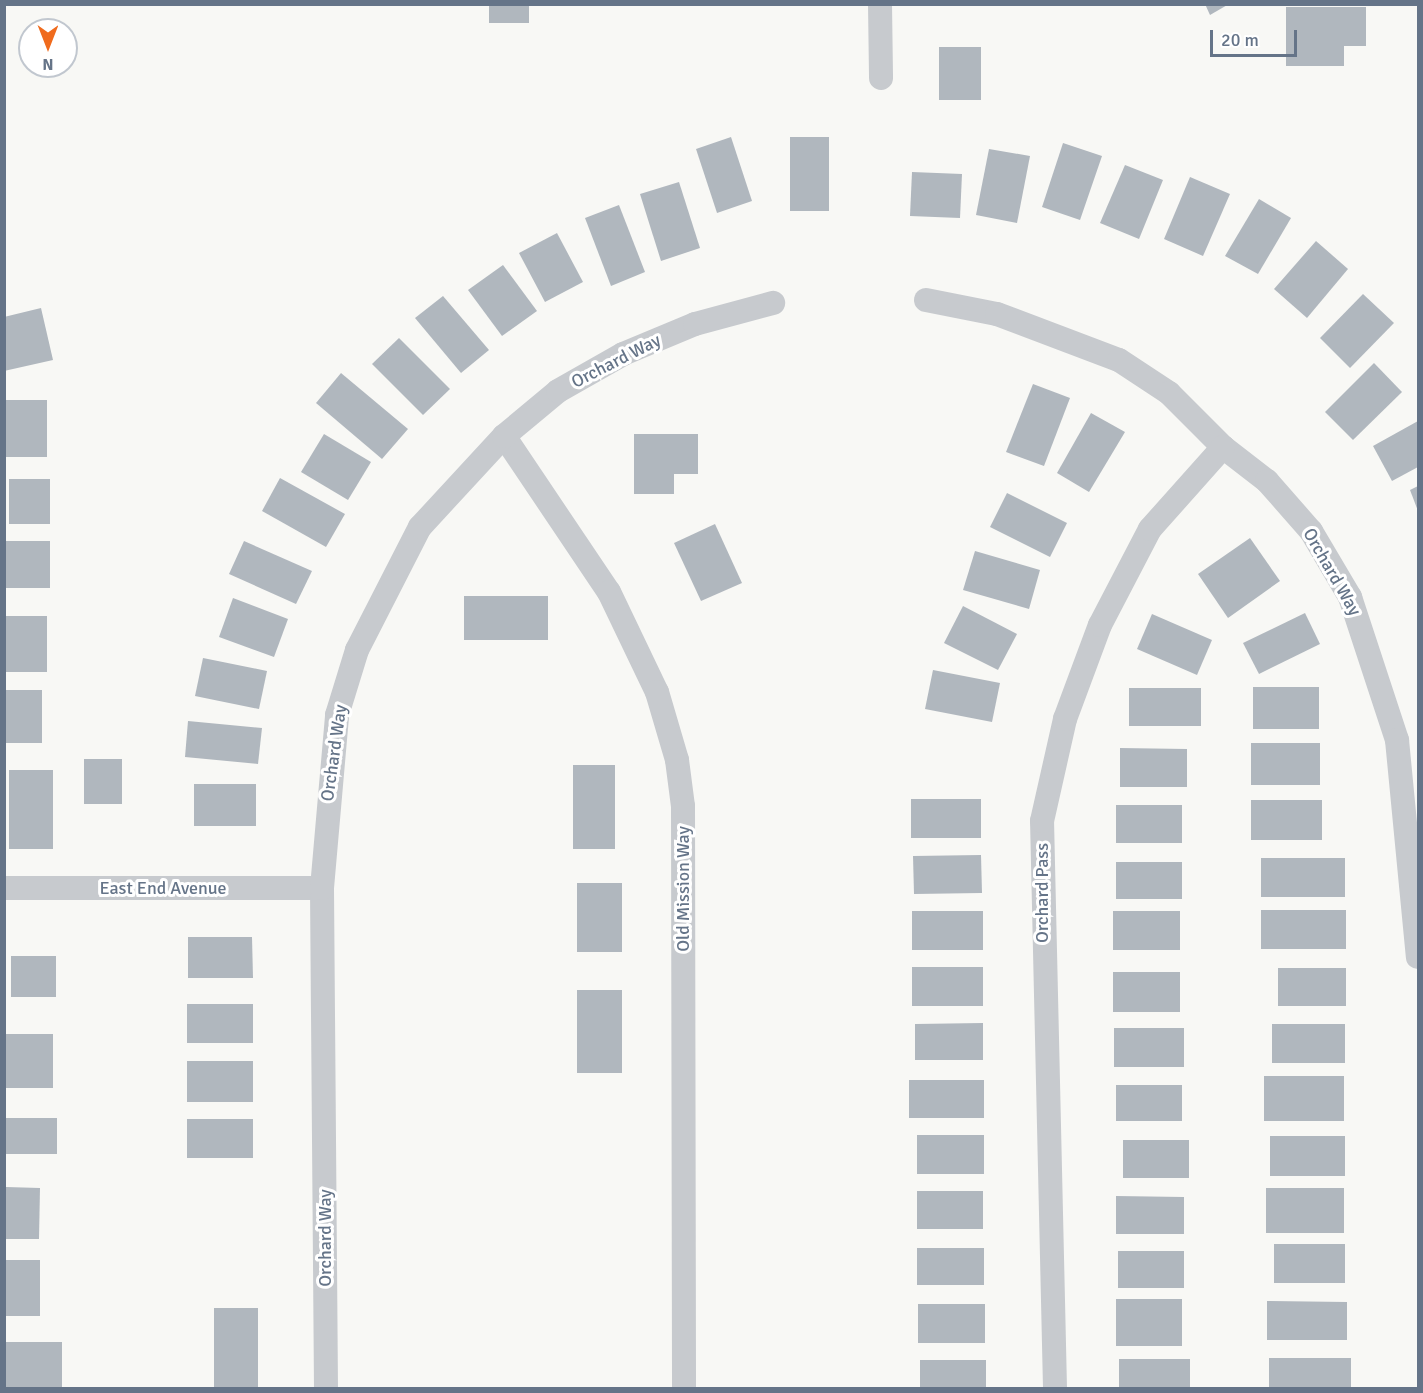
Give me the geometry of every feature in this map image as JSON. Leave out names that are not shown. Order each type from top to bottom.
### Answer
[{"type":"street","points":[[880,4],[881,78]]},
{"type":"street","name":"Orchard Way","points":[[926,300],[997,314],[1119,360],[1169,393],[1222,447],[1267,481],[1311,531],[1350,597],[1397,740],[1416,889],[1419,957]]},
{"type":"street","name":"Orchard Way","points":[[326,1389],[322,888],[337,715],[357,651],[420,527],[504,436],[558,391],[623,354],[694,324],[773,303]]},
{"type":"street","name":"Old Mission Way","points":[[504,436],[609,592],[657,692],[676,760],[683,806],[684,1389]]},
{"type":"street","name":"Orchard Pass","points":[[1054,1389],[1041,821],[1065,719],[1100,625],[1150,530],[1222,447]]},
{"type":"street","name":"East End Avenue","points":[[4,888],[322,888]]},
{"type":"building","points":[[489,4],[529,4],[529,23],[489,23]]},
{"type":"building","points":[[1205,4],[1229,4],[1210,15]]},
{"type":"building","points":[[1286,7],[1366,7],[1366,46],[1344,46],[1344,66],[1286,66]]},
{"type":"building","points":[[939,47],[981,47],[981,100],[939,100]]},
{"type":"building","points":[[731,137],[752,201],[717,213],[696,149]]},
{"type":"building","points":[[790,137],[829,137],[829,211],[790,211]]},
{"type":"building","points":[[1063,143],[1102,156],[1080,220],[1042,207]]},
{"type":"building","points":[[989,149],[1030,156],[1017,223],[976,215]]},
{"type":"building","points":[[1125,165],[1163,180],[1139,239],[1100,223]]},
{"type":"building","points":[[912,172],[962,174],[960,218],[910,216]]},
{"type":"building","points":[[1190,177],[1230,194],[1203,256],[1164,239]]},
{"type":"building","points":[[679,182],[700,248],[661,261],[640,194]]},
{"type":"building","points":[[1259,199],[1291,218],[1258,274],[1225,256]]},
{"type":"building","points":[[619,205],[645,272],[611,286],[585,218]]},
{"type":"building","points":[[557,233],[583,282],[545,302],[519,253]]},
{"type":"building","points":[[1316,241],[1348,269],[1307,318],[1274,289]]},
{"type":"building","points":[[503,265],[537,311],[502,336],[468,290]]},
{"type":"building","points":[[1363,294],[1394,323],[1350,368],[1320,338]]},
{"type":"building","points":[[443,296],[489,350],[461,373],[415,318]]},
{"type":"building","points":[[41,308],[53,360],[4,371],[4,317]]},
{"type":"building","points":[[399,338],[450,389],[423,415],[372,364]]},
{"type":"building","points":[[1374,363],[1402,392],[1353,440],[1325,412]]},
{"type":"building","points":[[341,373],[408,429],[382,459],[316,403]]},
{"type":"building","points":[[1033,384],[1070,398],[1044,466],[1006,452]]},
{"type":"building","points":[[6,400],[47,400],[47,457],[6,457]]},
{"type":"building","points":[[1091,413],[1125,432],[1089,492],[1057,473]]},
{"type":"building","points":[[1418,421],[1418,467],[1392,481],[1373,446]]},
{"type":"building","points":[[324,434],[371,462],[348,500],[301,472]]},
{"type":"building","points":[[634,434],[698,434],[698,474],[674,474],[674,494],[634,494]]},
{"type":"building","points":[[280,478],[345,514],[326,547],[262,511]]},
{"type":"building","points":[[9,479],[50,479],[50,524],[9,524]]},
{"type":"building","points":[[1418,486],[1418,511],[1410,490]]},
{"type":"building","points":[[1007,493],[1067,523],[1050,557],[990,527]]},
{"type":"building","points":[[715,524],[742,583],[701,601],[674,543]]},
{"type":"building","points":[[1250,538],[1280,581],[1228,618],[1198,574]]},
{"type":"building","points":[[6,541],[50,541],[50,588],[6,588]]},
{"type":"building","points":[[244,541],[312,571],[296,604],[229,574]]},
{"type":"building","points":[[975,551],[1040,570],[1029,609],[963,590]]},
{"type":"building","points":[[464,596],[548,596],[548,640],[464,640]]},
{"type":"building","points":[[233,598],[288,619],[274,657],[219,637]]},
{"type":"building","points":[[963,606],[1017,634],[998,670],[944,643]]},
{"type":"building","points":[[1305,613],[1320,644],[1259,674],[1243,643]]},
{"type":"building","points":[[1152,614],[1212,640],[1197,675],[1137,649]]},
{"type":"building","points":[[5,616],[47,616],[47,672],[5,672]]},
{"type":"building","points":[[203,658],[267,671],[259,709],[195,696]]},
{"type":"building","points":[[933,670],[1000,683],[992,722],[925,709]]},
{"type":"building","points":[[1253,687],[1319,687],[1319,729],[1253,729]]},
{"type":"building","points":[[1129,688],[1201,688],[1201,726],[1129,726]]},
{"type":"building","points":[[4,690],[42,690],[42,743],[4,743]]},
{"type":"building","points":[[188,721],[262,728],[258,764],[185,757]]},
{"type":"building","points":[[1251,743],[1320,743],[1320,785],[1251,785]]},
{"type":"building","points":[[1120,748],[1187,749],[1187,787],[1120,787]]},
{"type":"building","points":[[84,759],[122,759],[122,804],[84,804]]},
{"type":"building","points":[[573,765],[615,765],[615,849],[573,849]]},
{"type":"building","points":[[9,770],[53,770],[53,849],[9,849]]},
{"type":"building","points":[[194,784],[256,784],[256,826],[194,826]]},
{"type":"building","points":[[911,799],[981,799],[981,838],[911,838]]},
{"type":"building","points":[[1251,800],[1322,800],[1322,840],[1251,840]]},
{"type":"building","points":[[1116,805],[1182,805],[1182,843],[1116,843]]},
{"type":"building","points":[[981,855],[982,893],[914,894],[913,856]]},
{"type":"building","points":[[1261,858],[1345,858],[1345,897],[1261,897]]},
{"type":"building","points":[[1116,862],[1182,862],[1182,899],[1116,899]]},
{"type":"building","points":[[577,883],[622,883],[622,952],[577,952]]},
{"type":"building","points":[[1261,910],[1346,910],[1346,949],[1261,949]]},
{"type":"building","points":[[912,911],[983,911],[983,950],[912,950]]},
{"type":"building","points":[[1113,911],[1180,911],[1180,950],[1113,950]]},
{"type":"building","points":[[188,937],[252,937],[253,978],[188,978]]},
{"type":"building","points":[[11,956],[56,956],[56,997],[11,997]]},
{"type":"building","points":[[912,967],[983,967],[983,1006],[912,1006]]},
{"type":"building","points":[[1278,968],[1346,968],[1346,1006],[1278,1006]]},
{"type":"building","points":[[1113,972],[1180,972],[1180,1012],[1113,1012]]},
{"type":"building","points":[[577,990],[622,990],[622,1073],[577,1073]]},
{"type":"building","points":[[187,1004],[253,1004],[253,1043],[187,1043]]},
{"type":"building","points":[[983,1023],[983,1060],[915,1060],[915,1024]]},
{"type":"building","points":[[1272,1024],[1345,1024],[1345,1063],[1272,1063]]},
{"type":"building","points":[[1114,1028],[1184,1028],[1184,1067],[1114,1067]]},
{"type":"building","points":[[4,1034],[53,1034],[53,1088],[4,1088]]},
{"type":"building","points":[[187,1061],[253,1061],[253,1102],[187,1102]]},
{"type":"building","points":[[1264,1076],[1344,1076],[1344,1121],[1264,1121]]},
{"type":"building","points":[[909,1080],[984,1080],[984,1118],[909,1118]]},
{"type":"building","points":[[1116,1085],[1182,1085],[1182,1121],[1116,1121]]},
{"type":"building","points":[[4,1118],[57,1118],[57,1154],[4,1154]]},
{"type":"building","points":[[187,1119],[253,1119],[253,1158],[187,1158]]},
{"type":"building","points":[[917,1135],[984,1135],[984,1174],[917,1174]]},
{"type":"building","points":[[1270,1136],[1345,1136],[1345,1176],[1270,1176]]},
{"type":"building","points":[[1123,1140],[1189,1140],[1189,1178],[1123,1178]]},
{"type":"building","points":[[6,1187],[40,1188],[39,1239],[5,1239]]},
{"type":"building","points":[[1266,1188],[1344,1188],[1344,1233],[1266,1233]]},
{"type":"building","points":[[917,1191],[983,1191],[983,1229],[917,1229]]},
{"type":"building","points":[[1116,1196],[1184,1197],[1184,1234],[1116,1234]]},
{"type":"building","points":[[1274,1244],[1345,1244],[1345,1283],[1274,1283]]},
{"type":"building","points":[[917,1248],[984,1248],[984,1285],[917,1285]]},
{"type":"building","points":[[1118,1251],[1184,1251],[1184,1288],[1118,1288]]},
{"type":"building","points":[[4,1260],[40,1260],[40,1316],[4,1316]]},
{"type":"building","points":[[1116,1299],[1182,1299],[1182,1346],[1116,1346]]},
{"type":"building","points":[[1267,1301],[1347,1302],[1347,1340],[1267,1340]]},
{"type":"building","points":[[918,1304],[985,1304],[985,1343],[918,1343]]},
{"type":"building","points":[[214,1308],[258,1308],[258,1388],[214,1388]]},
{"type":"building","points":[[5,1342],[62,1342],[62,1387],[5,1387]]},
{"type":"building","points":[[1269,1358],[1351,1358],[1351,1388],[1269,1388]]},
{"type":"building","points":[[1119,1359],[1190,1359],[1190,1388],[1119,1388]]},
{"type":"building","points":[[920,1360],[986,1360],[986,1388],[920,1388]]}]
